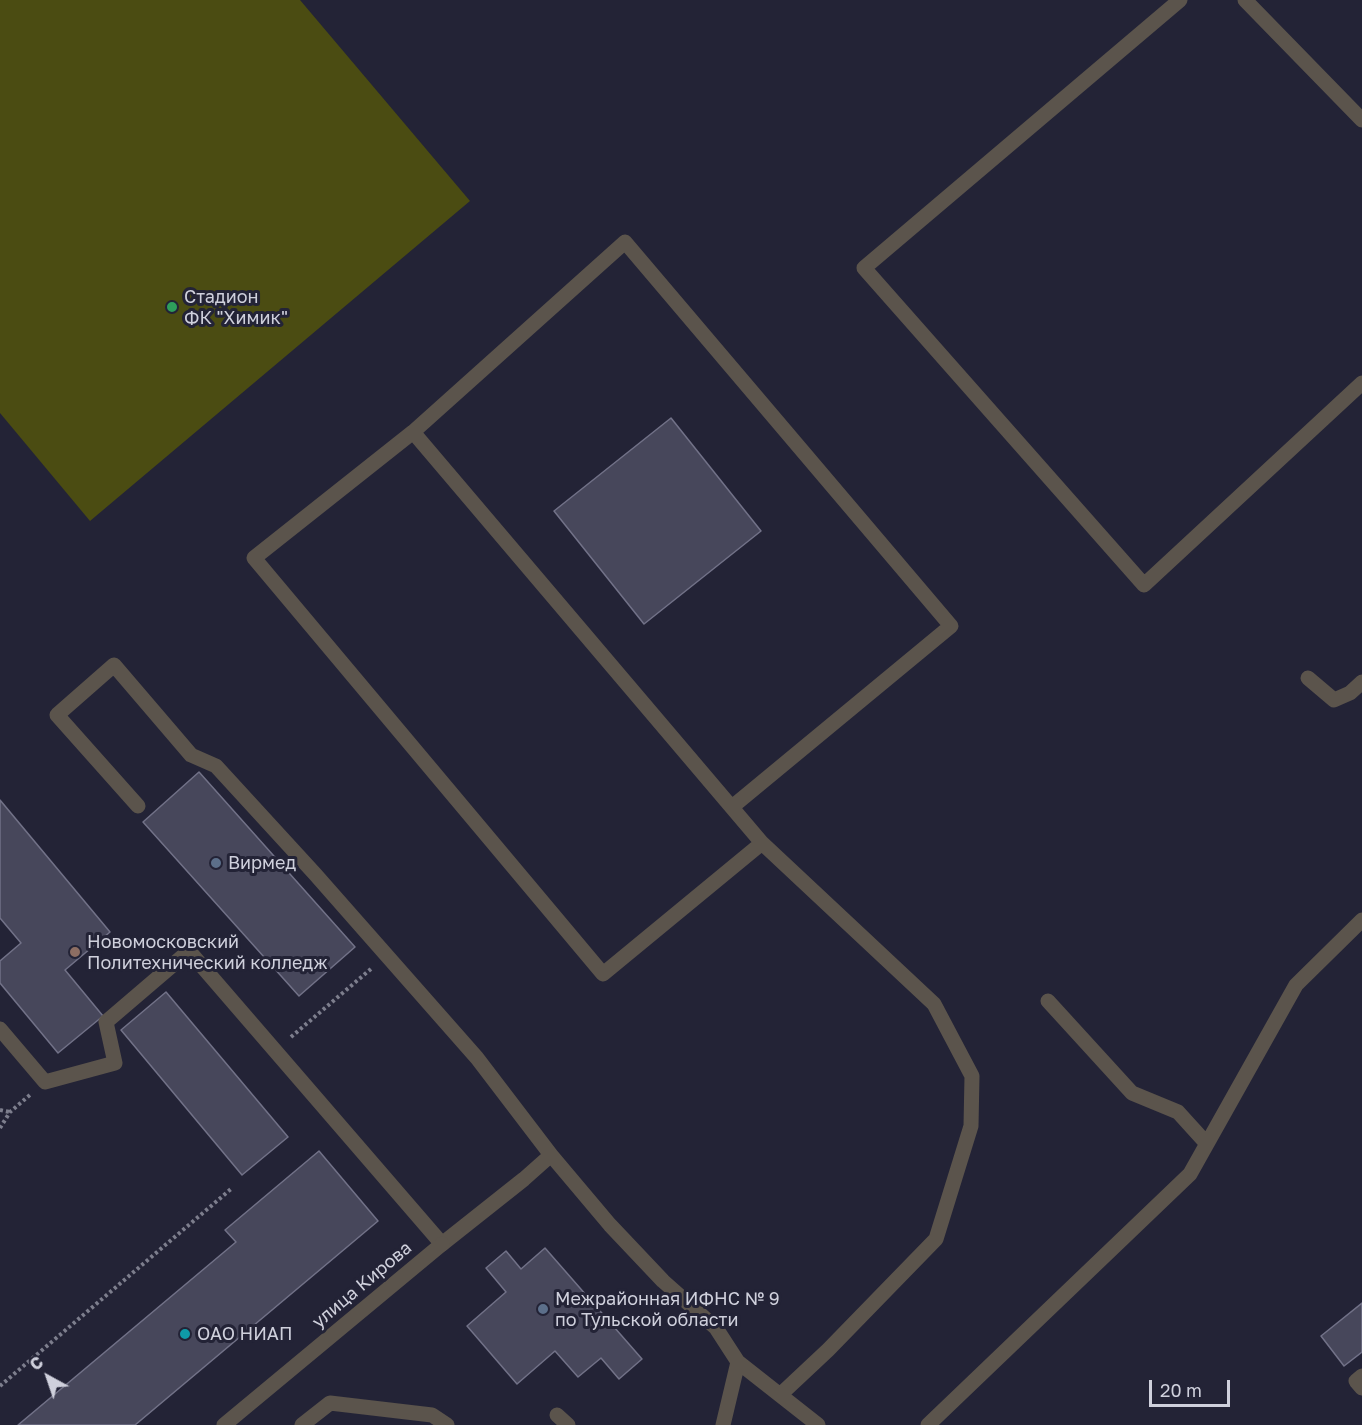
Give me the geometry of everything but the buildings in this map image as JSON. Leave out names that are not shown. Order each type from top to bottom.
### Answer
[{"type":"street","points":[[1179,0],[864,268],[1144,585],[1362,382]]},
{"type":"street","points":[[1245,0],[1362,120]]},
{"type":"street","points":[[732,807],[951,626],[625,242],[413,432],[254,558],[603,974],[762,843]]},
{"type":"street","points":[[413,432],[762,843],[934,1004],[972,1076],[971,1126],[936,1239],[828,1350],[780,1395]]},
{"type":"street","points":[[138,806],[57,714],[114,665],[191,755],[216,766],[387,956],[477,1058],[551,1155],[610,1225],[655,1273],[716,1328],[738,1362],[818,1425]]},
{"type":"street","points":[[1308,678],[1334,700],[1350,693],[1362,682]]},
{"type":"street","points":[[928,1425],[1190,1174],[1296,985],[1362,920]]},
{"type":"street","points":[[0,1029],[45,1082],[115,1063],[106,1022],[189,951],[442,1244]]},
{"type":"street","points":[[1048,1001],[1132,1093],[1179,1112],[1207,1144]]},
{"type":"street","name":"улица Кирова","points":[[224,1425],[551,1155]]},
{"type":"street","points":[[723,1425],[738,1362]]},
{"type":"street","points":[[1362,1376],[1356,1381],[1362,1388]]},
{"type":"street","points":[[302,1425],[330,1403],[432,1415],[447,1425]]},
{"type":"path","points":[[275,1050],[387,956]]},
{"type":"path","points":[[0,1128],[10,1112],[30,1094]]},
{"type":"path","points":[[0,1110],[10,1112]]},
{"type":"path","points":[[0,1386],[231,1189]]},
{"type":"shaded area","name":"Стадион ФК \"Химик\"","points":[[0,0],[300,0],[470,201],[90,521],[0,413]]},
{"type":"place","name":"Стадион ФК \"Химик\"","points":[[172,307]]},
{"type":"place","name":"Вирмед","points":[[216,863]]},
{"type":"place","name":"Новомосковский Политехнический колледж","points":[[75,952]]},
{"type":"place","name":"Межрайонная ИФНС № 9 по Тульской области","points":[[543,1309]]},
{"type":"place","name":"ОАО НИАП","points":[[185,1334]]}]
